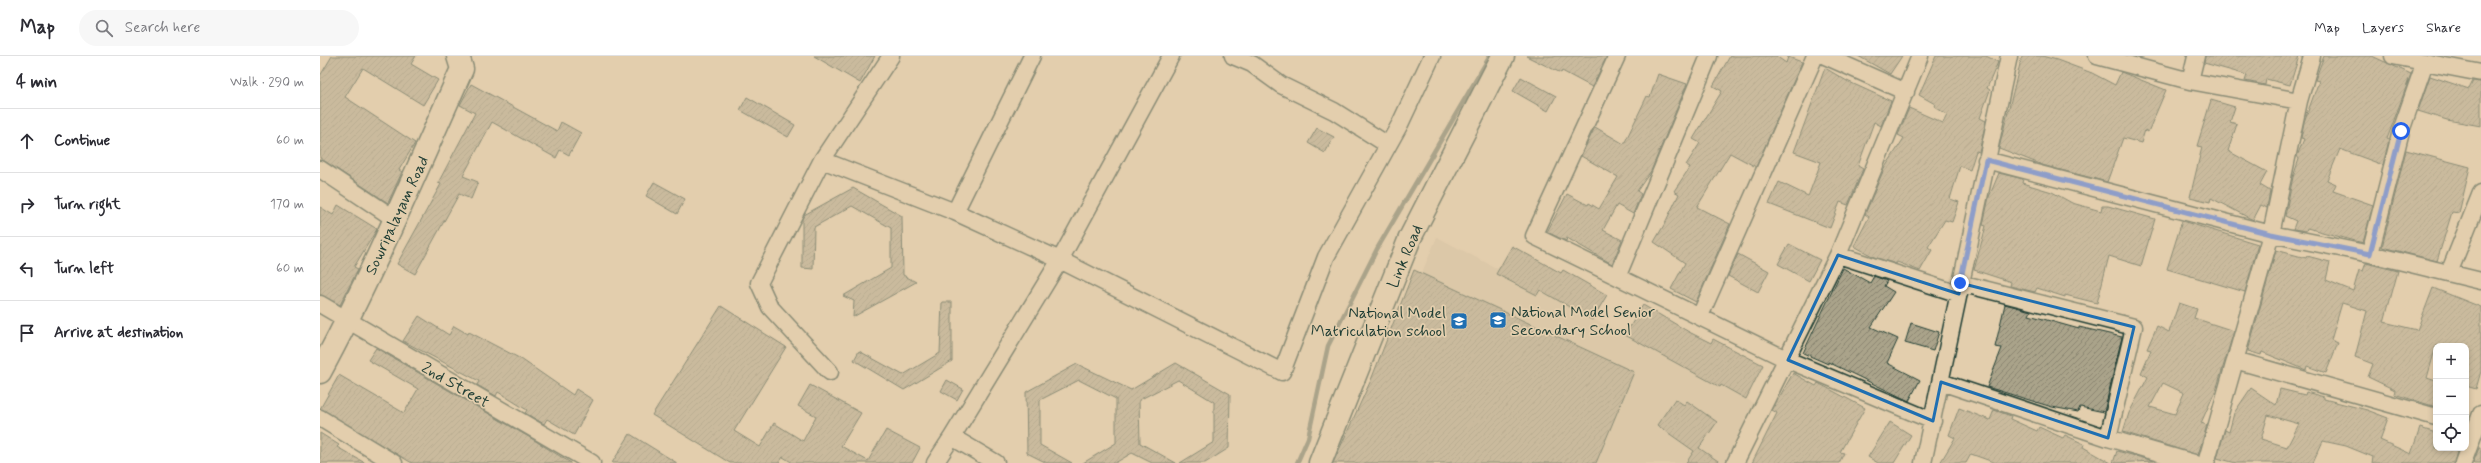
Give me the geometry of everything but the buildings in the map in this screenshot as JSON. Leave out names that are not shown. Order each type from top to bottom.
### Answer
[{"type":"street","name":"Sowripalayam Road","points":[[320,372],[348,320],[462,69],[458,56]]},
{"type":"street","points":[[830,372],[770,307],[759,283],[822,160],[891,56]]},
{"type":"street","points":[[955,212],[1032,56]]},
{"type":"street","points":[[935,463],[1060,260],[1171,56]]},
{"type":"street","points":[[1233,56],[1252,64],[1280,85],[1334,110],[1388,145]]},
{"type":"street","points":[[822,160],[955,212],[1060,260],[1282,372],[1326,257],[1388,145],[1432,56]]},
{"type":"street","name":"Link Road","points":[[1320,463],[1410,238],[1503,56]]},
{"type":"street","points":[[1617,56],[1534,236],[1618,275],[1788,360],[1933,421]]},
{"type":"street","points":[[1618,275],[1709,56]]},
{"type":"street","points":[[1700,316],[1815,56]]},
{"type":"street","points":[[1825,56],[1906,92]]},
{"type":"street","points":[[1735,463],[1788,360],[1838,255],[1920,56]]},
{"type":"street","points":[[1922,463],[1933,421],[1986,160],[2009,56]]},
{"type":"street","points":[[2097,56],[2190,81],[2299,101]]},
{"type":"street","points":[[2190,81],[2196,56]]},
{"type":"street","points":[[2206,463],[2271,234],[2299,101],[2312,56]]},
{"type":"street","points":[[2393,56],[2481,74]]},
{"type":"street","points":[[2370,254],[2401,131],[2426,62]]},
{"type":"street","points":[[1986,160],[2271,234],[2370,254],[2481,281]]},
{"type":"street","points":[[320,169],[395,219]]},
{"type":"street","points":[[2449,273],[2481,193]]},
{"type":"street","points":[[1838,255],[1960,289],[2134,327],[2108,438]]},
{"type":"street","name":"2nd Street","points":[[320,304],[592,463]]},
{"type":"street","points":[[2235,360],[2433,416]]},
{"type":"street","points":[[1940,382],[2108,438],[2194,463]]},
{"type":"street","points":[[320,418],[394,463]]},
{"type":"street","points":[[2463,463],[2476,424]]},
{"type":"street","points":[[952,437],[996,463]]},
{"type":"highlighted area","points":[[1838,255],[1959,294],[1960,283],[2134,327],[2108,438],[1941,382],[1933,421],[1788,360]]},
{"type":"shaded area","name":"National Model Senior Secondary School","points":[[1437,237],[1754,403],[1725,463],[1341,463]]},
{"type":"waterway","points":[[1297,463],[1308,438],[1328,346],[1377,249],[1490,56]]},
{"type":"place","name":"National Model Senior Secondary School","points":[[1498,320]]},
{"type":"place","name":"National Model Matriculation school","points":[[1459,321]]},
{"type":"route","points":[[1960,283],[1986,160],[2271,234],[2370,254],[2401,131]]}]
